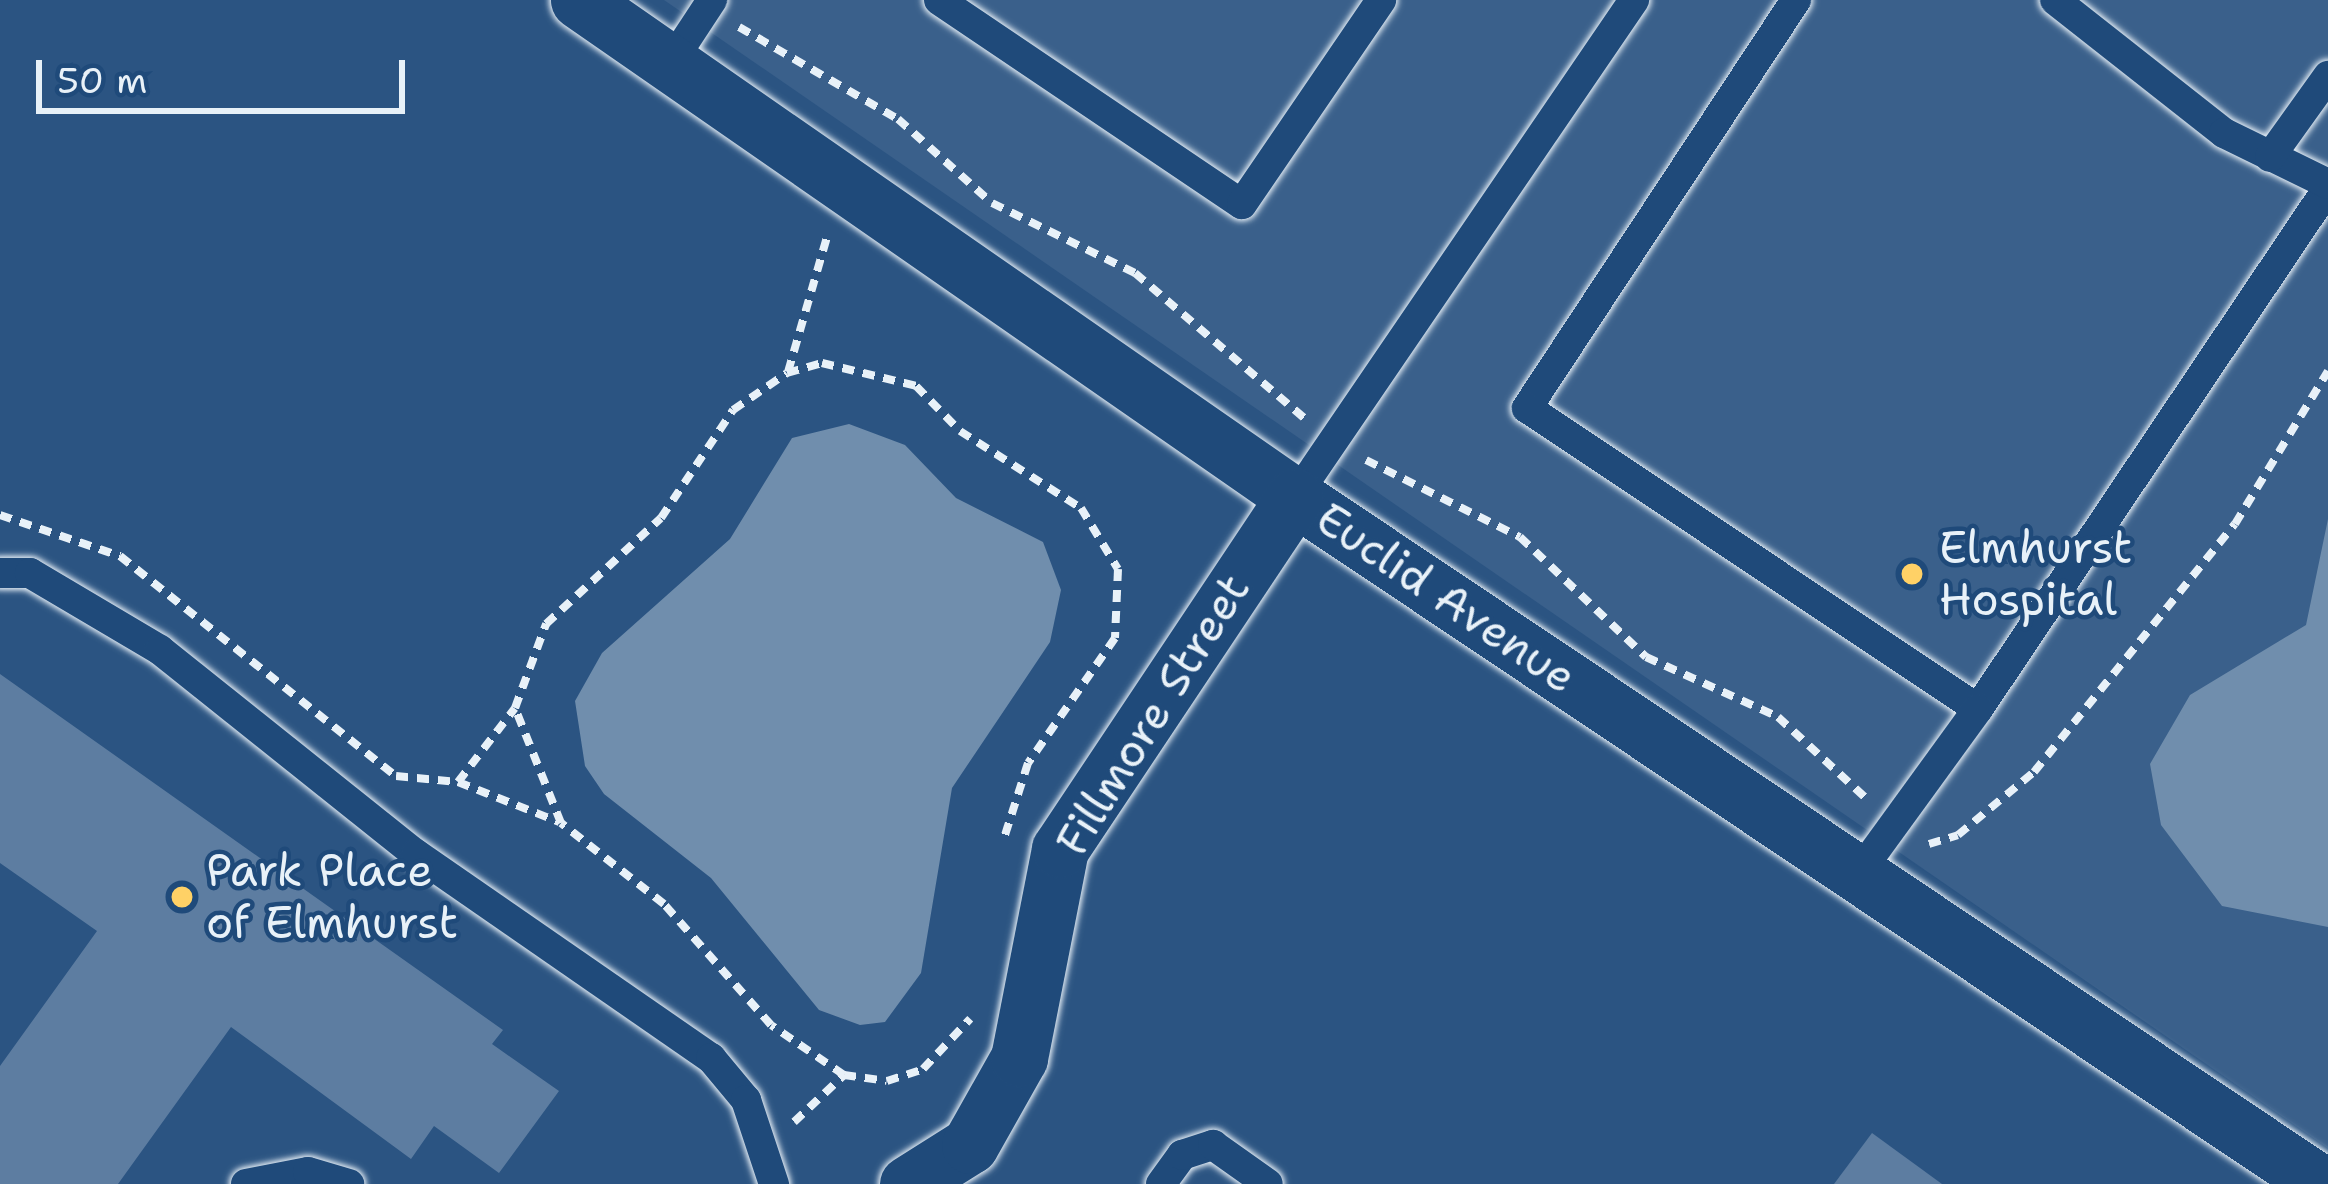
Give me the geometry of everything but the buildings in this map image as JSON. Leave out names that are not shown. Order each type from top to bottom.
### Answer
[{"type":"street","name":"Euclid Avenue","points":[[579,0],[1295,497],[2321,1184]]},
{"type":"street","name":"Fillmore Street","points":[[908,1184],[970,1145],[1000,1093],[1019,1058],[1060,849],[1295,497]]},
{"type":"lane","points":[[670,64],[712,0]]},
{"type":"lane","points":[[939,0],[1241,204],[1381,0]]},
{"type":"lane","points":[[1295,497],[1634,0]]},
{"type":"lane","points":[[1796,0],[1527,408],[1978,709]]},
{"type":"lane","points":[[1858,874],[1978,709],[2328,186],[2270,157],[2055,0]]},
{"type":"lane","points":[[2270,157],[2328,76]]},
{"type":"lane","points":[[0,573],[30,573],[160,650],[398,840],[711,1058],[763,1143],[774,1184]]},
{"type":"lane","points":[[1161,1184],[1182,1155],[1214,1145],[1268,1184]]},
{"type":"lane","points":[[246,1184],[308,1172],[349,1184]]},
{"type":"path","points":[[787,373],[821,277],[836,179]]},
{"type":"path","points":[[458,782],[515,708],[546,625],[662,518],[733,410],[787,373],[856,366],[916,386],[960,431],[1081,508],[1118,569],[1115,638],[1028,763],[1001,859]]},
{"type":"path","points":[[0,515],[120,556],[395,776],[458,782],[561,823],[664,904],[771,1025],[844,1075],[887,1081],[923,1069],[977,1009]]},
{"type":"path","points":[[515,708],[561,823]]},
{"type":"path","points":[[763,1143],[844,1075]]},
{"type":"shaded area","name":"Elmhurst Hospital","points":[[664,0],[2328,0],[2328,1148]]},
{"type":"shaded area","points":[[849,424],[905,445],[956,498],[1043,542],[1061,590],[1050,642],[952,788],[921,973],[885,1022],[860,1025],[819,1010],[711,878],[604,794],[585,766],[575,701],[602,653],[730,539],[792,438]]},
{"type":"shaded area","points":[[2328,519],[2328,927],[2222,906],[2161,825],[2150,764],[2190,695],[2306,625]]},
{"type":"place","name":"Elmhurst Hospital","points":[[1912,574]]},
{"type":"place","name":"Park Place of Elmhurst","points":[[182,897]]}]
